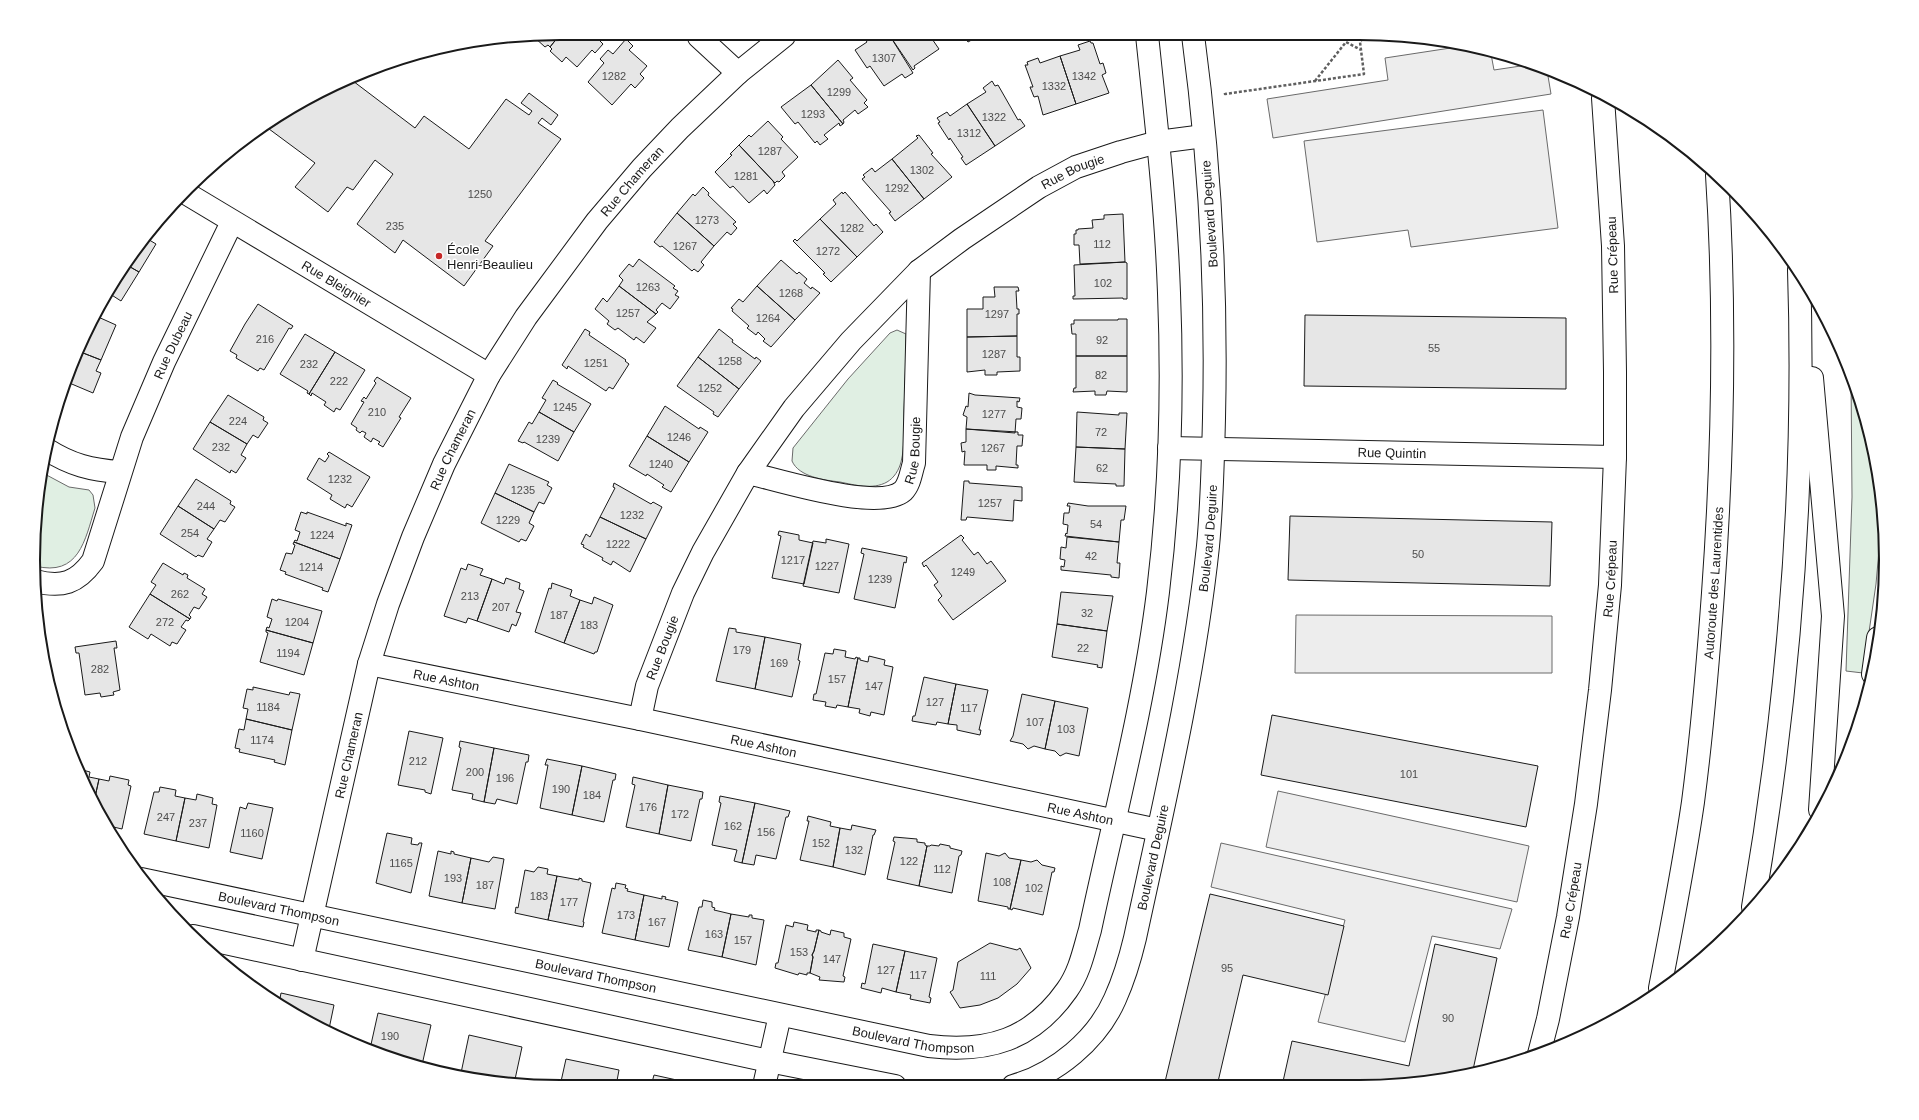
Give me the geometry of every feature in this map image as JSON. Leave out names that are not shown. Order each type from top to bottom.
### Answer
[{"type":"main road","points":[[702,40],[738,73]]},
{"type":"main road","name":"Rue Chameran","points":[[302,960],[369,664],[388,604],[413,538],[444,464],[489,375],[526,317],[597,221],[642,168],[680,128],[738,73],[779,40]]},
{"type":"main road","points":[[1114,822],[1149,651],[1158,591],[1169,448],[1170,294],[1158,142],[1148,40]]},
{"type":"main road","name":"Boulevard Deguire","points":[[1028,1080],[1041,1075],[1062,1061],[1080,1047],[1098,1028],[1115,1000],[1127,970],[1158,830],[1185,699],[1196,636],[1208,544],[1213,450],[1214,317],[1211,221],[1203,111],[1194,40]]},
{"type":"main road","name":"Rue Crépeau","points":[[1540,1047],[1548,1019],[1568,917],[1587,796],[1600,690],[1610,585],[1615,457],[1613,246],[1603,102]]},
{"type":"main road","name":"Rue Bougie","points":[[640,719],[647,686],[683,593],[703,552],[748,472],[794,408],[851,341],[919,271],[962,239],[1039,187],[1076,167],[1121,152],[1158,142],[1204,136]]},
{"type":"main road","name":"Autoroute des Laurentides","points":[[1661,983],[1683,866],[1695,787],[1705,696],[1717,539],[1721,442],[1722,326],[1717,183]]},
{"type":"main road","name":"Rue Bleignier","points":[[189,195],[489,375]]},
{"type":"main road","name":"Rue Dubeau","points":[[41,582],[61,584],[73,581],[84,572],[93,561],[120,472],[148,399],[232,222]]},
{"type":"main road","name":"Rue Bougie","points":[[748,472],[856,498],[894,497],[904,490],[910,480],[914,463],[919,271]]},
{"type":"main road","points":[[1753,899],[1778,739],[1791,601],[1798,474],[1799,284]]},
{"type":"main road","points":[[1805,294],[1833,616],[1821,798]]},
{"type":"main road","name":"Rue Quintin","points":[[1169,448],[1615,457]]},
{"type":"main road","points":[[51,453],[63,461],[86,468],[120,472]]},
{"type":"main road","name":"Rue Ashton","points":[[369,664],[640,719],[1114,822],[1158,830]]},
{"type":"main road","name":"Boulevard Thompson","points":[[150,881],[780,1015],[928,1046],[950,1049],[1001,1043],[1023,1033],[1045,1016],[1068,989],[1080,963],[1090,930],[1114,822]]},
{"type":"main road","points":[[203,938],[768,1061],[865,1080]]},
{"type":"main road","points":[[765,1080],[768,1061],[780,1015]]},
{"type":"path","points":[[1224,87],[1226,94],[1364,74],[1360,42],[1361,40]]},
{"type":"path","points":[[1315,81],[1346,42],[1361,50]]},
{"type":"green space","points":[[897,330],[906,334],[906,344],[904,443],[901,462],[896,474],[887,482],[876,486],[870,486],[820,479],[800,471],[792,461],[793,448],[848,379],[890,333]]},
{"type":"green space","points":[[1851,393],[1861,425],[1869,459],[1875,492],[1878,526],[1879,552],[1876,584],[1863,673],[1846,671],[1852,497]]},
{"type":"green space","points":[[47,475],[69,487],[89,490],[93,495],[95,508],[88,532],[78,553],[71,561],[62,566],[50,568],[40,567],[41,526]]},
{"type":"shaded area","points":[[1450,48],[1460,50],[1492,57],[1494,70],[1520,66],[1548,76],[1551,94],[1273,138],[1267,99],[1388,80],[1385,58]]},
{"type":"shaded area","points":[[1543,110],[1558,228],[1411,247],[1408,230],[1317,242],[1304,141]]},
{"type":"shaded area","points":[[1296,615],[1552,616],[1552,673],[1295,673]]},
{"type":"shaded area","points":[[1278,791],[1529,846],[1517,902],[1266,847]]},
{"type":"shaded area","points":[[1221,843],[1512,909],[1500,949],[1432,936],[1405,1042],[1318,1022],[1345,920],[1211,887]]},
{"type":"building","points":[[555,40],[550,47],[548,45],[545,47],[538,41]]},
{"type":"building","points":[[555,40],[601,40],[603,44],[595,53],[592,50],[577,67],[566,57],[562,62],[550,51],[552,49],[550,47]]},
{"type":"building","points":[[625,40],[627,40],[633,46],[629,50],[647,66],[640,74],[644,78],[635,88],[631,84],[612,105],[588,82],[604,63],[600,59],[608,50],[613,54]]},
{"type":"building","points":[[866,40],[892,40],[913,73],[905,78],[902,74],[884,86],[870,66],[867,68],[855,50],[867,42]]},
{"type":"building","points":[[893,40],[933,40],[939,49],[914,66],[915,68],[913,70]]},
{"type":"building","points":[[1090,41],[1093,43],[1100,64],[1103,63],[1106,73],[1102,75],[1109,93],[1076,104],[1060,56],[1080,50],[1078,45]]},
{"type":"building","points":[[1060,56],[1076,104],[1043,115],[1038,96],[1034,97],[1030,87],[1033,87],[1025,65],[1028,65],[1027,62],[1038,58],[1040,63]]},
{"type":"building","points":[[838,60],[853,78],[850,80],[867,100],[864,103],[868,107],[858,114],[855,110],[843,120],[843,124],[811,85]]},
{"type":"building","points":[[992,81],[995,86],[998,85],[1018,120],[1020,119],[1025,126],[995,146],[967,104],[986,92],[983,88]]},
{"type":"building","points":[[355,83],[415,128],[424,116],[469,149],[506,99],[529,115],[532,111],[521,103],[529,93],[558,115],[551,125],[542,118],[538,123],[561,139],[485,241],[493,246],[464,286],[403,240],[395,253],[357,224],[393,174],[375,160],[353,190],[347,187],[328,212],[295,187],[315,163],[269,129],[300,110]]},
{"type":"building","points":[[811,85],[843,124],[840,126],[839,123],[824,135],[828,139],[820,145],[817,141],[815,143],[798,122],[795,124],[781,107]]},
{"type":"building","points":[[967,104],[995,146],[966,165],[961,158],[963,157],[950,138],[949,140],[938,123],[940,122],[937,118],[947,112],[950,116]]},
{"type":"building","points":[[768,121],[783,137],[781,139],[798,157],[782,172],[785,176],[779,182],[777,181],[775,183],[739,145],[749,135],[751,137]]},
{"type":"building","points":[[919,135],[933,153],[931,154],[952,177],[924,199],[892,159],[918,138],[916,136]]},
{"type":"building","points":[[739,145],[775,185],[767,194],[764,190],[749,203],[733,186],[730,188],[715,172],[732,155],[730,154]]},
{"type":"building","points":[[892,159],[924,199],[895,221],[889,213],[891,212],[862,179],[865,177],[863,175],[872,168],[875,172]]},
{"type":"building","points":[[703,187],[709,193],[708,195],[736,222],[733,224],[737,228],[731,235],[727,232],[714,246],[677,213],[693,194],[695,196]]},
{"type":"building","points":[[842,192],[843,194],[845,192],[874,226],[876,224],[883,232],[857,257],[820,219],[836,204],[833,200]]},
{"type":"building","points":[[677,213],[714,246],[701,262],[704,265],[698,272],[694,269],[692,271],[662,246],[660,247],[654,242]]},
{"type":"building","points":[[1123,214],[1125,262],[1080,264],[1079,245],[1074,245],[1074,234],[1076,234],[1076,230],[1093,228],[1092,220],[1104,219],[1104,215]]},
{"type":"building","points":[[820,219],[857,257],[831,282],[823,274],[825,273],[793,241],[795,239],[797,241]]},
{"type":"building","points":[[149,240],[156,244],[139,272],[131,267]]},
{"type":"building","points":[[639,259],[675,286],[673,288],[678,291],[675,295],[679,297],[670,309],[662,303],[656,310],[658,312],[656,314],[619,286],[623,280],[619,276],[629,264],[633,267]]},
{"type":"building","points":[[781,260],[797,274],[799,272],[807,279],[804,283],[811,289],[812,287],[820,293],[795,320],[757,286]]},
{"type":"building","points":[[1127,263],[1127,299],[1073,299],[1073,296],[1075,296],[1074,265]]},
{"type":"building","points":[[131,267],[139,272],[121,301],[113,296]]},
{"type":"building","points":[[619,286],[656,314],[647,322],[656,328],[644,343],[636,337],[634,340],[618,328],[615,330],[607,324],[609,321],[595,309],[603,298],[607,302]]},
{"type":"building","points":[[757,286],[795,320],[771,347],[763,341],[765,339],[758,332],[756,335],[747,328],[749,326],[732,311],[733,309],[731,308],[739,299],[743,302]]},
{"type":"building","points":[[994,287],[1018,287],[1019,291],[1016,291],[1017,309],[1019,309],[1019,314],[1017,314],[1017,336],[967,337],[967,309],[983,309],[983,297],[995,297]]},
{"type":"building","points":[[258,304],[293,326],[291,329],[289,328],[264,370],[260,368],[258,371],[236,358],[237,355],[230,351]]},
{"type":"building","points":[[1305,315],[1566,318],[1566,389],[1304,386]]},
{"type":"building","points":[[100,318],[116,325],[101,360],[84,353]]},
{"type":"building","points":[[1127,319],[1127,356],[1076,356],[1076,334],[1072,334],[1071,324],[1074,324],[1074,320]]},
{"type":"building","points":[[585,329],[590,332],[589,335],[626,360],[625,361],[629,364],[613,389],[609,387],[606,391],[568,366],[567,369],[562,365]]},
{"type":"building","points":[[719,329],[733,340],[732,342],[755,359],[756,357],[761,361],[739,389],[698,357]]},
{"type":"building","points":[[305,334],[335,352],[309,394],[307,393],[308,391],[280,374]]},
{"type":"building","points":[[1017,336],[1017,357],[1020,357],[1020,371],[997,372],[997,375],[985,375],[985,370],[967,372],[967,337]]},
{"type":"building","points":[[335,352],[365,370],[340,410],[336,408],[334,412],[324,405],[326,402],[312,393],[311,396],[309,394]]},
{"type":"building","points":[[84,353],[101,360],[96,371],[101,373],[93,393],[71,384]]},
{"type":"building","points":[[1076,356],[1127,356],[1127,392],[1107,391],[1106,395],[1095,395],[1095,391],[1073,392],[1074,388],[1076,388]]},
{"type":"building","points":[[698,357],[739,389],[718,417],[713,414],[714,412],[677,386]]},
{"type":"building","points":[[377,377],[411,398],[399,417],[401,418],[383,447],[378,444],[380,442],[373,438],[371,442],[364,437],[366,433],[362,431],[360,433],[356,430],[357,428],[351,424],[364,402],[361,401],[364,397],[366,399],[376,383],[374,381]]},
{"type":"building","points":[[553,380],[558,383],[557,384],[591,404],[574,432],[539,412],[546,400],[542,398]]},
{"type":"building","points":[[969,393],[975,395],[1020,398],[1019,402],[1017,401],[1017,407],[1022,408],[1021,419],[1016,419],[1015,433],[966,429],[967,417],[963,415],[966,406],[968,407]]},
{"type":"building","points":[[228,395],[264,417],[263,420],[268,423],[258,438],[253,435],[247,444],[210,422]]},
{"type":"building","points":[[665,406],[699,429],[700,427],[708,432],[689,462],[647,436]]},
{"type":"building","points":[[539,412],[574,432],[558,461],[524,442],[518,441],[529,422],[532,424]]},
{"type":"building","points":[[1077,412],[1119,415],[1119,413],[1127,413],[1125,449],[1076,447]]},
{"type":"building","points":[[210,422],[247,444],[241,455],[246,458],[236,473],[231,470],[230,473],[193,449]]},
{"type":"building","points":[[966,429],[1018,432],[1018,435],[1023,435],[1022,446],[1017,446],[1016,465],[1018,465],[1018,468],[996,466],[996,470],[987,470],[987,465],[964,465],[965,451],[962,452],[961,443],[966,442]]},
{"type":"building","points":[[647,436],[689,462],[671,492],[662,487],[664,485],[647,474],[646,476],[629,466]]},
{"type":"building","points":[[1076,447],[1125,449],[1124,486],[1116,486],[1116,484],[1074,482]]},
{"type":"building","points":[[329,452],[370,477],[352,507],[347,504],[345,508],[330,499],[332,495],[307,479],[319,458],[325,462],[329,456],[327,454]]},
{"type":"building","points":[[509,464],[549,482],[547,485],[552,488],[544,504],[539,502],[534,512],[495,493]]},
{"type":"building","points":[[196,479],[231,501],[230,504],[235,507],[225,522],[220,520],[214,529],[178,506]]},
{"type":"building","points":[[964,481],[969,481],[969,483],[1022,487],[1022,501],[1014,500],[1013,521],[967,517],[966,520],[961,520]]},
{"type":"building","points":[[614,483],[651,504],[653,502],[662,507],[646,539],[600,517],[615,488],[613,487]]},
{"type":"building","points":[[495,493],[534,512],[529,523],[534,526],[526,541],[521,539],[519,542],[481,523]]},
{"type":"building","points":[[1068,503],[1088,506],[1126,506],[1124,520],[1121,520],[1119,542],[1065,536],[1066,533],[1067,534],[1068,525],[1063,524],[1064,513],[1069,513],[1070,506],[1067,506]]},
{"type":"building","points":[[178,506],[214,529],[207,539],[212,542],[203,557],[198,555],[196,557],[160,534]]},
{"type":"building","points":[[301,512],[307,514],[307,512],[346,526],[346,523],[352,525],[340,559],[294,542],[295,540],[297,541],[300,532],[295,530]]},
{"type":"building","points":[[1290,516],[1552,522],[1550,586],[1288,580]]},
{"type":"building","points":[[600,517],[646,539],[630,572],[613,561],[611,565],[602,560],[603,558],[583,547],[584,545],[581,544],[586,534],[590,537]]},
{"type":"building","points":[[779,531],[799,535],[799,540],[813,543],[804,584],[772,578],[781,536],[778,535]]},
{"type":"building","points":[[961,535],[964,538],[962,540],[974,555],[978,552],[987,564],[991,561],[1006,581],[953,620],[938,600],[942,596],[934,585],[938,582],[926,565],[924,567],[922,563]]},
{"type":"building","points":[[1067,537],[1119,542],[1117,563],[1120,563],[1119,578],[1111,577],[1111,575],[1061,570],[1061,566],[1064,567],[1065,560],[1060,559],[1061,547],[1066,548]]},
{"type":"building","points":[[826,539],[849,544],[839,593],[803,586],[813,541],[826,543]]},
{"type":"building","points":[[294,542],[340,559],[328,592],[322,590],[323,588],[285,574],[286,572],[280,570],[286,553],[292,554],[295,545],[293,544]]},
{"type":"building","points":[[862,548],[907,557],[906,563],[904,562],[895,608],[854,599],[864,554],[861,553]]},
{"type":"building","points":[[163,563],[183,575],[184,573],[188,575],[187,578],[205,589],[202,594],[207,597],[199,609],[194,607],[189,615],[191,617],[190,619],[150,594],[156,585],[151,582]]},
{"type":"building","points":[[468,564],[483,569],[480,575],[492,579],[477,621],[468,618],[466,623],[444,616],[461,568],[466,570]]},
{"type":"building","points":[[506,578],[520,583],[519,589],[524,591],[516,612],[521,613],[516,626],[512,624],[509,632],[477,621],[492,579],[504,584]]},
{"type":"building","points":[[552,583],[572,590],[570,596],[580,600],[564,643],[535,632]]},
{"type":"building","points":[[1061,592],[1113,596],[1107,631],[1057,624]]},
{"type":"building","points":[[150,594],[190,619],[188,621],[186,620],[181,627],[186,630],[177,644],[172,642],[170,646],[151,634],[148,639],[129,627]]},
{"type":"building","points":[[594,597],[613,605],[597,652],[594,654],[564,643],[580,600],[592,604]]},
{"type":"building","points":[[272,599],[277,601],[278,599],[322,611],[313,643],[266,630],[267,627],[269,628],[272,619],[267,617]]},
{"type":"building","points":[[1057,624],[1107,631],[1102,668],[1097,667],[1098,665],[1052,657]]},
{"type":"building","points":[[729,628],[736,629],[736,632],[765,637],[755,689],[716,681]]},
{"type":"building","points":[[266,630],[313,643],[304,675],[260,662],[268,633]]},
{"type":"building","points":[[765,637],[801,644],[798,660],[800,661],[792,697],[755,689]]},
{"type":"building","points":[[116,641],[117,648],[114,648],[120,690],[113,692],[114,695],[101,697],[100,693],[85,695],[79,653],[76,653],[75,647]]},
{"type":"building","points":[[834,649],[846,651],[845,657],[855,659],[856,657],[858,658],[848,707],[837,705],[836,708],[825,706],[826,702],[813,700],[814,694],[816,694],[825,653],[833,654]]},
{"type":"building","points":[[869,656],[885,660],[884,665],[893,667],[884,715],[871,712],[870,716],[859,713],[860,709],[848,707],[858,658],[868,662]]},
{"type":"building","points":[[924,677],[956,684],[948,724],[937,722],[936,725],[912,721],[913,716],[915,716]]},
{"type":"building","points":[[956,684],[988,690],[979,730],[981,730],[980,735],[957,730],[957,725],[948,724]]},
{"type":"building","points":[[253,687],[289,695],[290,692],[300,694],[292,730],[246,719],[248,709],[243,708],[247,689],[253,690]]},
{"type":"building","points":[[1022,694],[1055,701],[1045,749],[1034,746],[1028,749],[1023,744],[1010,741],[1013,736]]},
{"type":"building","points":[[1055,701],[1088,708],[1079,756],[1066,753],[1060,756],[1055,751],[1045,749]]},
{"type":"building","points":[[1272,715],[1538,766],[1526,827],[1261,775]]},
{"type":"building","points":[[246,719],[292,730],[285,765],[274,762],[275,760],[239,752],[240,749],[235,748],[239,729],[244,730]]},
{"type":"building","points":[[409,731],[443,738],[431,794],[425,792],[425,790],[398,785]]},
{"type":"building","points":[[460,741],[494,748],[484,802],[472,799],[473,794],[452,790],[461,748],[459,747]]},
{"type":"building","points":[[494,748],[529,755],[528,762],[526,762],[517,804],[497,799],[495,804],[484,802]]},
{"type":"building","points":[[547,759],[582,766],[572,815],[540,808],[548,765],[545,765]]},
{"type":"building","points":[[582,766],[616,774],[615,780],[613,780],[604,822],[572,815]]},
{"type":"building","points":[[85,771],[90,772],[89,777],[99,779],[96,793]]},
{"type":"building","points":[[110,776],[129,780],[128,785],[131,786],[122,829],[114,827],[96,793],[99,779],[109,781]]},
{"type":"building","points":[[633,777],[668,785],[659,834],[626,827],[635,785],[632,784]]},
{"type":"building","points":[[668,785],[703,792],[702,799],[700,799],[691,841],[659,834]]},
{"type":"building","points":[[160,787],[176,790],[175,796],[185,798],[176,841],[144,834],[154,792],[159,792]]},
{"type":"building","points":[[197,794],[213,798],[212,804],[217,805],[209,848],[176,841],[185,798],[196,800]]},
{"type":"building","points":[[720,796],[755,803],[742,863],[734,861],[737,850],[712,845],[721,803],[719,802]]},
{"type":"building","points":[[248,803],[273,808],[262,859],[230,852],[240,807],[246,809]]},
{"type":"building","points":[[755,803],[790,811],[788,817],[786,817],[776,859],[756,855],[754,865],[742,863]]},
{"type":"building","points":[[808,816],[831,822],[830,826],[840,828],[833,867],[800,860],[809,821],[807,821]]},
{"type":"building","points":[[852,825],[876,830],[873,835],[865,875],[833,867],[840,828],[851,830]]},
{"type":"building","points":[[387,833],[412,838],[411,844],[418,845],[419,843],[422,843],[411,893],[376,883]]},
{"type":"building","points":[[894,837],[917,839],[917,842],[925,843],[927,846],[919,886],[887,879],[895,842],[893,841]]},
{"type":"building","points":[[940,844],[962,851],[961,855],[959,856],[952,893],[919,886],[927,846],[939,846]]},
{"type":"building","points":[[438,851],[451,854],[451,851],[454,852],[454,854],[471,858],[462,903],[429,896]]},
{"type":"building","points":[[986,853],[999,856],[1005,853],[1009,858],[1021,860],[1010,909],[1008,909],[1008,907],[978,901]]},
{"type":"building","points":[[493,857],[504,859],[495,909],[462,903],[471,858],[489,862]]},
{"type":"building","points":[[1021,860],[1031,862],[1037,860],[1042,865],[1055,868],[1054,872],[1052,872],[1043,915],[1013,908],[1012,910],[1010,909]]},
{"type":"building","points":[[538,867],[548,869],[547,874],[557,876],[548,920],[515,913],[516,907],[518,908],[525,870],[534,872]]},
{"type":"building","points":[[557,876],[579,880],[579,878],[582,879],[582,881],[591,883],[583,927],[548,920]]},
{"type":"building","points":[[616,883],[626,885],[625,888],[628,889],[627,891],[644,895],[635,940],[602,933],[612,888],[615,889]]},
{"type":"building","points":[[1210,894],[1344,926],[1328,995],[1243,975],[1218,1080],[1165,1080]]},
{"type":"building","points":[[644,895],[662,899],[662,896],[666,897],[665,899],[678,902],[669,947],[635,940]]},
{"type":"building","points":[[703,900],[712,902],[712,907],[715,908],[714,910],[731,914],[722,957],[688,950],[699,907],[702,907]]},
{"type":"building","points":[[731,914],[749,917],[749,915],[752,915],[752,918],[764,920],[756,965],[722,957]]},
{"type":"building","points":[[794,922],[808,925],[807,930],[816,932],[816,930],[819,930],[812,955],[813,957],[810,973],[807,973],[807,975],[799,973],[798,975],[775,968],[776,963],[778,963],[786,925],[793,927]]},
{"type":"building","points":[[819,930],[830,935],[831,930],[844,933],[844,937],[851,939],[843,976],[845,977],[844,982],[819,980],[820,977],[810,973],[813,957],[812,955]]},
{"type":"building","points":[[990,943],[1017,950],[1020,948],[1031,968],[1017,984],[998,998],[980,1005],[960,1008],[950,992],[953,990],[958,962]]},
{"type":"building","points":[[873,944],[905,951],[896,992],[882,988],[881,993],[861,988],[862,983],[865,984]]},
{"type":"building","points":[[1435,944],[1497,958],[1474,1067],[1427,1076],[1393,1079],[1283,1080],[1292,1041],[1409,1066]]},
{"type":"building","points":[[905,951],[937,958],[929,997],[931,998],[930,1003],[910,999],[911,995],[896,992]]},
{"type":"building","points":[[281,993],[334,1005],[330,1026],[300,1010],[280,998]]},
{"type":"building","points":[[378,1013],[431,1025],[423,1061],[371,1044]]},
{"type":"building","points":[[469,1035],[522,1047],[515,1078],[492,1076],[462,1070]]},
{"type":"building","points":[[566,1059],[619,1070],[617,1080],[561,1080]]},
{"type":"building","points":[[654,1075],[677,1080],[653,1080]]},
{"type":"place","name":"École Henri-Beaulieu","points":[[439,256]]}]
